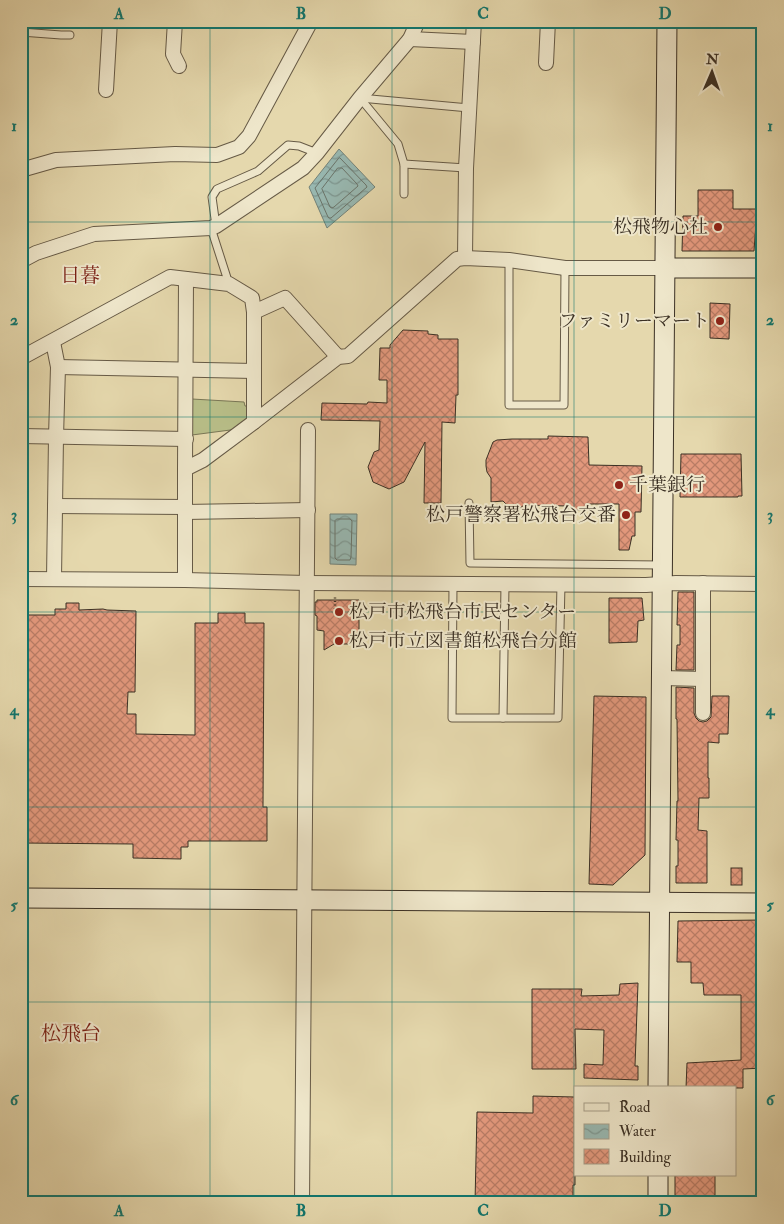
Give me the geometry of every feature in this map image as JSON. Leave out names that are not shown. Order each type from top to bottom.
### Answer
[{"type":"street","points":[[106,90],[110,21]]},
{"type":"street","points":[[175,21],[173,54],[180,66]]},
{"type":"street","points":[[21,170],[56,160],[176,154],[217,155],[239,146],[249,136],[311,21]]},
{"type":"street","points":[[21,261],[36,253],[94,234],[214,227],[303,168],[410,39],[418,21]]},
{"type":"street","points":[[465,258],[466,168],[474,21]]},
{"type":"street","points":[[546,63],[548,21]]},
{"type":"street","points":[[658,1086],[667,21]]},
{"type":"street","points":[[410,39],[473,42]]},
{"type":"street","points":[[185,469],[203,460],[338,357],[348,356],[457,259],[509,260],[565,268],[763,268],[763,246]]},
{"type":"street","points":[[21,358],[170,277],[229,284],[252,298],[254,312],[254,422]]},
{"type":"street","points":[[185,580],[186,279]]},
{"type":"street","points":[[254,312],[285,298],[338,357]]},
{"type":"street","points":[[53,342],[58,367],[54,579]]},
{"type":"street","points":[[58,367],[254,371]]},
{"type":"street","points":[[302,1203],[308,430]]},
{"type":"street","points":[[21,436],[186,440]]},
{"type":"street","points":[[55,506],[185,510],[308,510]]},
{"type":"street","points":[[21,579],[646,585],[662,574],[704,583],[763,584]]},
{"type":"street","points":[[703,713],[704,583]]},
{"type":"street","points":[[662,678],[703,679]]},
{"type":"street","points":[[21,898],[763,903]]},
{"type":"street","points":[[658,1176],[658,1203]]},
{"type":"lane","points":[[21,32],[70,35]]},
{"type":"lane","points":[[360,98],[470,108]]},
{"type":"lane","points":[[360,98],[398,144],[404,164],[404,194]]},
{"type":"lane","points":[[229,284],[214,227],[212,197],[217,189],[258,172],[288,146],[299,146],[317,153]]},
{"type":"lane","points":[[404,164],[466,168]]},
{"type":"lane","points":[[509,260],[509,405],[564,405],[565,268]]},
{"type":"lane","points":[[469,503],[470,563],[662,574]]},
{"type":"lane","points":[[453,584],[452,718],[558,718],[561,584]]},
{"type":"lane","points":[[503,718],[505,584]]},
{"type":"green space","points":[[192,399],[244,402],[245,406],[249,406],[249,417],[238,429],[192,435]]},
{"type":"water","points":[[339,149],[375,187],[327,228],[309,187]]},
{"type":"water","points":[[330,514],[357,514],[356,565],[330,564]]},
{"type":"building","points":[[698,190],[733,190],[733,209],[757,209],[754,251],[682,251],[683,216],[698,216]]},
{"type":"building","name":"ファミリーマート","points":[[710,303],[730,304],[729,339],[710,338]]},
{"type":"building","points":[[403,330],[428,331],[428,334],[438,335],[438,339],[458,339],[458,395],[456,395],[455,423],[442,422],[441,503],[424,503],[425,442],[404,482],[389,489],[373,482],[368,467],[374,452],[379,450],[380,421],[321,420],[322,403],[387,403],[387,380],[379,380],[380,348],[390,348],[390,345]]},
{"type":"building","points":[[548,436],[588,437],[589,465],[642,466],[641,512],[635,512],[635,536],[632,536],[629,550],[619,550],[619,504],[588,504],[588,510],[569,510],[568,506],[524,505],[519,509],[511,509],[503,501],[491,502],[491,478],[487,472],[486,460],[493,442],[512,439],[548,439]]},
{"type":"building","points":[[681,454],[741,454],[742,496],[680,497]]},
{"type":"building","points":[[678,592],[694,592],[694,670],[676,670],[677,645],[680,645],[680,625],[677,625]]},
{"type":"building","points":[[609,598],[642,598],[644,620],[638,621],[637,642],[609,643]]},
{"type":"building","points":[[317,600],[359,600],[359,644],[334,644],[324,650],[324,631],[317,630],[315,602]]},
{"type":"building","points":[[66,603],[79,603],[79,610],[136,611],[135,692],[128,692],[127,714],[136,714],[136,734],[195,735],[195,623],[218,623],[218,613],[245,613],[245,623],[264,623],[263,807],[267,807],[267,841],[188,841],[188,847],[181,847],[181,859],[133,858],[133,844],[21,843],[21,615],[55,615],[55,609],[66,609]]},
{"type":"building","points":[[676,687],[694,688],[694,713],[699,721],[703,722],[711,717],[712,696],[729,696],[728,734],[719,734],[719,743],[708,742],[709,798],[699,798],[698,830],[707,831],[707,883],[676,883],[676,866],[678,866],[678,840],[676,840],[678,801]]},
{"type":"building","points":[[594,696],[646,697],[645,855],[613,885],[589,884]]},
{"type":"building","points":[[731,868],[742,868],[742,885],[731,885]]},
{"type":"building","points":[[763,920],[763,1068],[743,1069],[743,1088],[736,1088],[736,1086],[686,1086],[687,1063],[741,1060],[741,995],[704,995],[703,983],[691,983],[691,962],[677,962],[678,921]]},
{"type":"building","points":[[638,983],[635,1066],[638,1066],[638,1080],[584,1078],[584,1064],[603,1065],[604,1030],[575,1029],[576,1069],[532,1069],[532,989],[582,989],[581,996],[619,995],[620,984]]},
{"type":"building","points":[[533,1096],[574,1097],[575,1185],[573,1185],[573,1203],[475,1203],[477,1112],[533,1113]]},
{"type":"building","points":[[675,1176],[715,1176],[715,1203],[675,1203]]},
{"type":"place","name":"松飛物心社","points":[[718,227]]},
{"type":"place","name":"ファミリーマート","points":[[720,321]]},
{"type":"place","name":"千葉銀行","points":[[619,485]]},
{"type":"place","name":"松戸警察署松飛台交番","points":[[626,515]]},
{"type":"place","name":"松戸市松飛台市民センター","points":[[339,612]]},
{"type":"place","name":"松戸市立図書館松飛台分館","points":[[339,641]]},
{"type":"district","name":"日暮","points":[[80,275]]},
{"type":"district","name":"松飛台","points":[[71,1033]]}]
